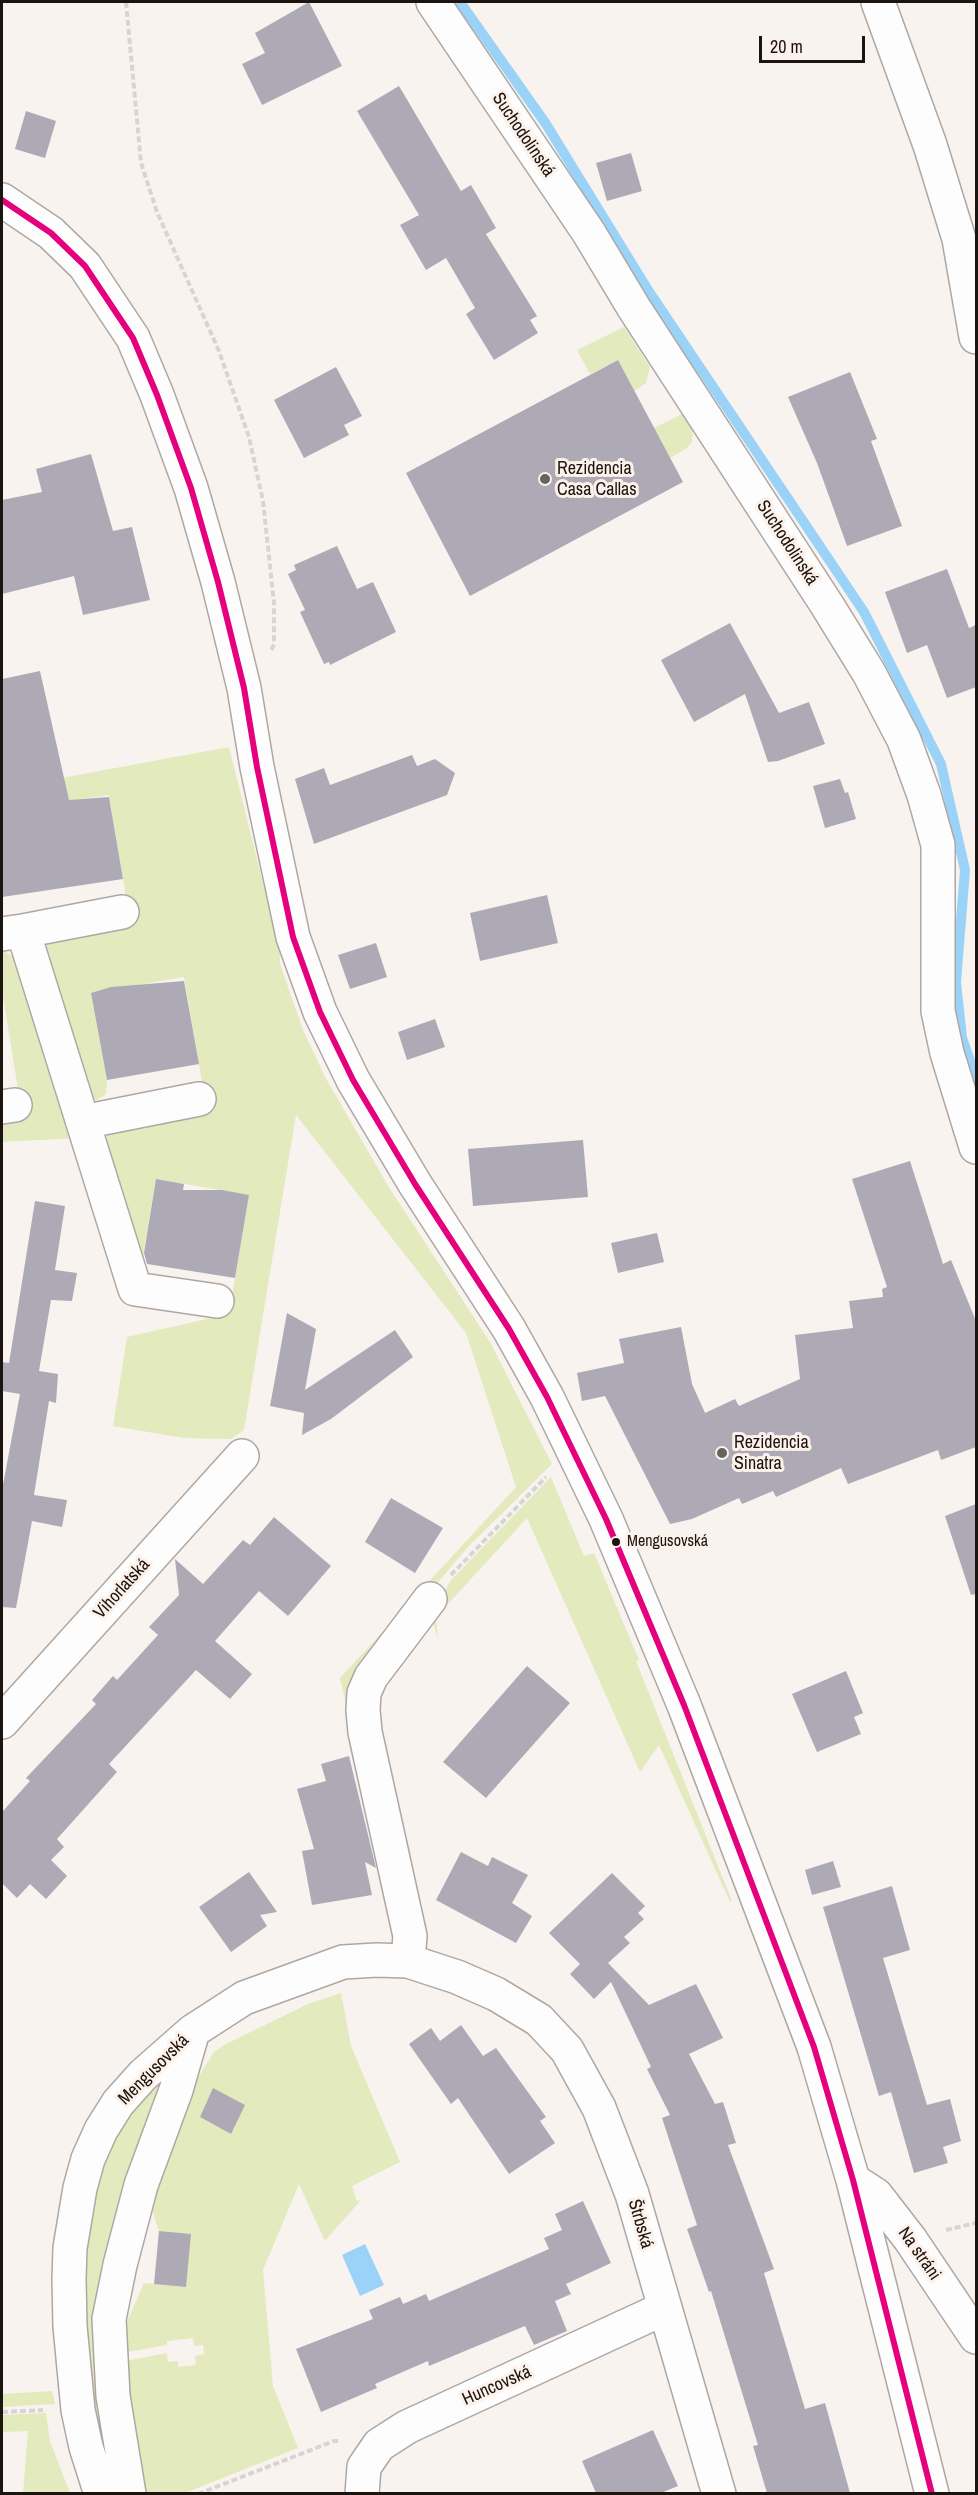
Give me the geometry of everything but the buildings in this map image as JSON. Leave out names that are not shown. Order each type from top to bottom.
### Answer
[{"type":"street","name":"Suchodolinská","points":[[432,2],[589,233],[634,308],[827,605],[868,673],[904,740],[924,795],[938,845],[938,1011],[947,1053],[976,1147]]},
{"type":"street","points":[[878,2],[930,145],[959,239],[976,337]]},
{"type":"street","points":[[2,200],[51,233],[85,266],[132,338],[157,395],[191,488],[218,582],[244,688],[259,777],[293,937],[320,1011],[353,1080],[415,1184],[509,1329],[579,1459],[680,1694],[814,2047],[853,2180],[932,2493]]},
{"type":"street","points":[[122,912],[12,932],[83,1122],[135,1289],[217,1301]]},
{"type":"street","points":[[83,1122],[199,1099]]},
{"type":"street","name":"Vihorlatská","points":[[2,1722],[242,1456]]},
{"type":"street","points":[[408,1961],[410,1936],[365,1732],[364,1693],[371,1677],[430,1599]]},
{"type":"street","name":"Mengusovská","points":[[101,2493],[86,2447],[80,2419],[70,2326],[70,2248],[80,2188],[93,2149],[118,2103],[142,2075],[193,2031],[244,1998],[343,1962],[408,1961],[457,1977],[496,1994]]},
{"type":"street","name":"Štrbská","points":[[496,1994],[538,2020],[567,2050],[599,2108],[632,2194],[719,2493]]},
{"type":"street","points":[[129,2493],[113,2396],[109,2319],[120,2265],[141,2186],[176,2090],[193,2031]]},
{"type":"street","name":"Na stráni","points":[[853,2180],[876,2195],[910,2239],[976,2337]]},
{"type":"street","name":"Huncovská","points":[[362,2493],[364,2467],[379,2445],[407,2427],[665,2308]]},
{"type":"path","points":[[126,2],[141,163],[157,212],[219,351],[249,437],[263,501],[274,603],[274,644],[263,670],[244,688]]},
{"type":"path","points":[[474,1549],[553,1470]]},
{"type":"path","points":[[198,2493],[334,2441]]},
{"type":"green space","points":[[624,327],[650,367],[646,383],[634,391],[618,360],[590,374],[577,350]]},
{"type":"green space","points":[[682,414],[693,430],[692,442],[687,448],[670,458],[654,428]]},
{"type":"green space","points":[[229,747],[280,951],[280,964],[303,1030],[325,1077],[390,1189],[490,1342],[552,1464],[468,1547],[361,1672],[396,1925],[340,1678],[516,1487],[466,1333],[296,1115],[244,1430],[231,1439],[183,1438],[113,1426],[127,1337],[229,1314],[249,1195],[156,1179],[142,1263],[103,1142],[113,1129],[207,1111],[184,977],[91,993],[107,1080],[106,1094],[97,1100],[89,1098],[44,948],[56,937],[131,926],[109,795],[16,808],[25,864],[2,867],[2,789]]},
{"type":"green space","points":[[2,950],[15,958],[77,1138],[2,1142],[2,1124],[23,1120],[2,990]]},
{"type":"green space","points":[[551,1477],[584,1556],[594,1553],[639,1660],[636,1661],[732,1901],[730,1902],[659,1745],[640,1772],[527,1518],[436,1617],[438,1640],[433,1622],[435,1608],[451,1580]]},
{"type":"green space","points":[[341,1993],[351,2046],[400,2162],[352,2186],[357,2201],[361,2200],[325,2241],[299,2184],[263,2270],[273,2386],[298,2448],[185,2493],[136,2493],[120,2362],[167,2353],[168,2362],[178,2361],[178,2367],[196,2365],[195,2356],[204,2354],[203,2345],[194,2346],[193,2338],[167,2341],[167,2345],[121,2353],[126,2324],[144,2283],[186,2287],[159,2231],[148,2198],[192,2087],[214,2052],[226,2044],[308,2004]]},
{"type":"green space","points":[[158,2078],[167,2083],[136,2154],[113,2482],[99,2438],[88,2363],[84,2279],[90,2211],[106,2151],[119,2124]]},
{"type":"green space","points":[[52,2391],[55,2404],[2,2407],[2,2394]]},
{"type":"green space","points":[[46,2413],[50,2441],[70,2493],[23,2493],[28,2431],[2,2432],[2,2415]]},
{"type":"water","points":[[365,2244],[384,2285],[360,2296],[342,2255]]},
{"type":"waterway","points":[[460,2],[546,124],[648,290],[864,612],[941,764],[965,870],[956,982],[962,1038],[976,1078]]},
{"type":"transit line","points":[[2,200],[51,233],[85,266],[133,338],[157,395],[191,488],[218,582],[244,688],[257,767],[293,937],[320,1012],[353,1080],[415,1184],[509,1329],[547,1397],[606,1519],[684,1705],[814,2047],[853,2180],[932,2494]]},
{"type":"place","name":"Rezidencia Casa Callas","points":[[545,479]]},
{"type":"place","name":"Rezidencia Sinatra","points":[[722,1453]]},
{"type":"place","name":"Mengusovská","points":[[616,1542]]}]
